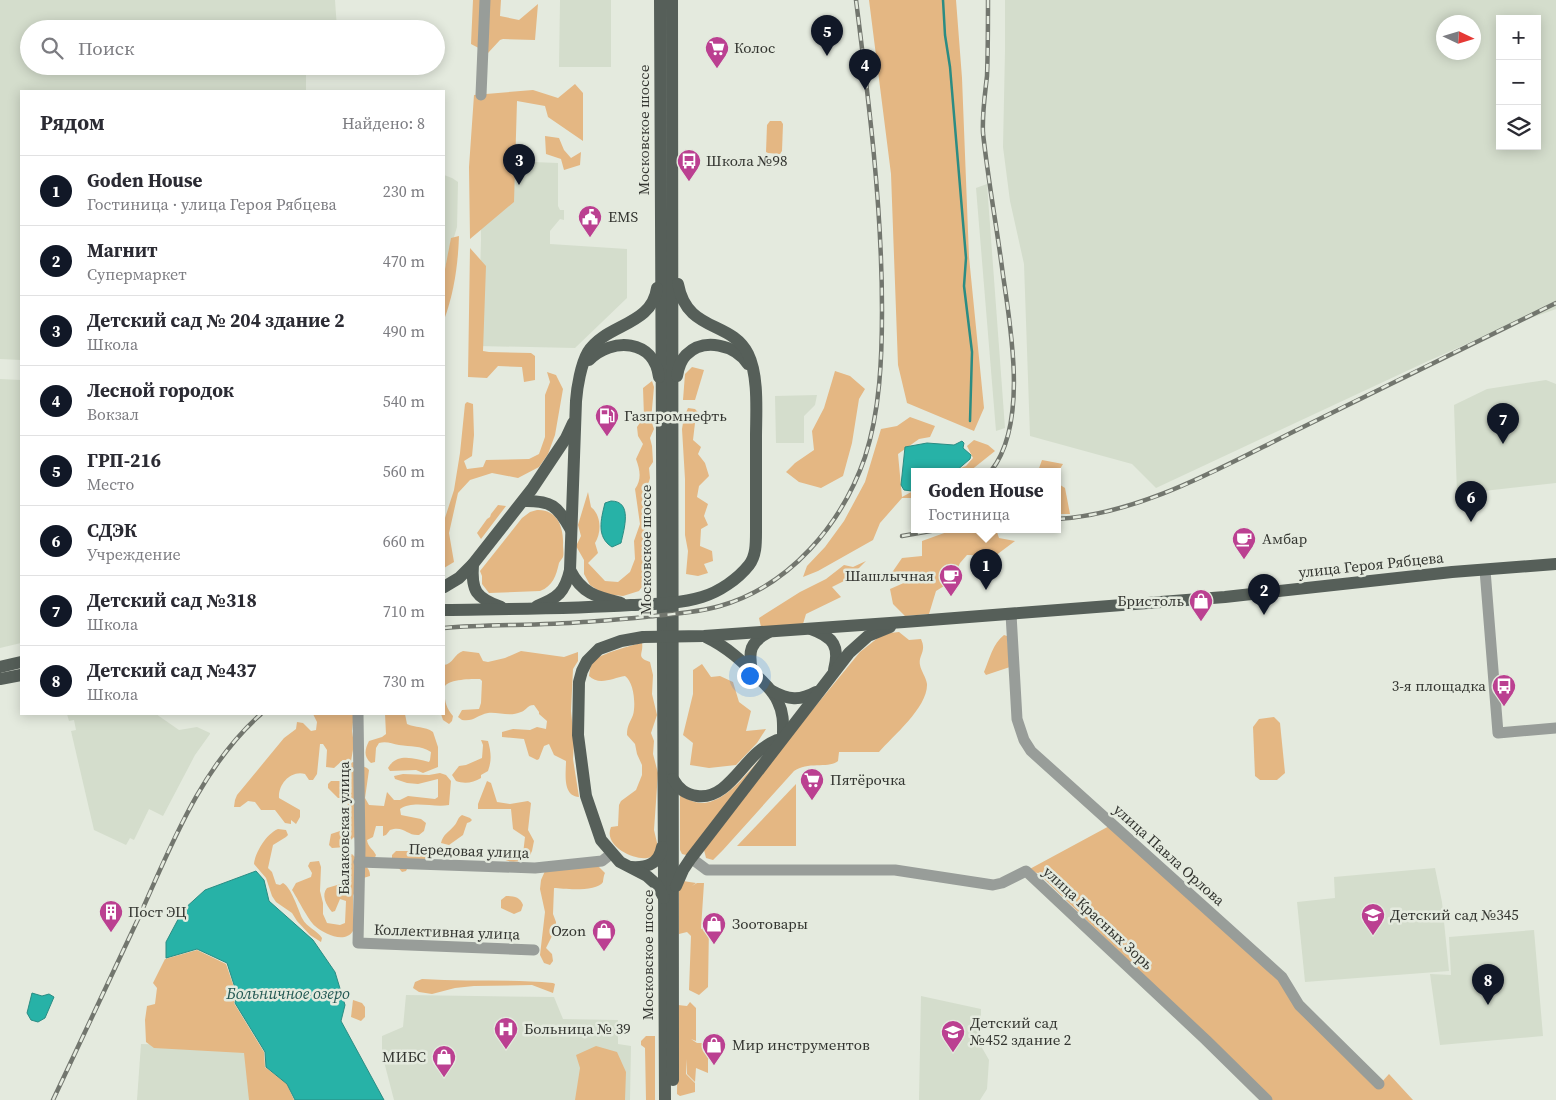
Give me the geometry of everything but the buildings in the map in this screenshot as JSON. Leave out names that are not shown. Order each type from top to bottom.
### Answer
[{"type":"main road","name":"Московское шоссе","points":[[660,0],[667,247],[668,398],[668,654],[664,835],[669,898],[673,1100]]},
{"type":"main road","name":"Московское шоссе","points":[[667,247],[672,0]]},
{"type":"main road","points":[[530,609],[551,601],[560,594],[567,582],[570,570],[575,418],[578,382],[588,352],[594,344],[634,321],[652,305],[667,247]]},
{"type":"main road","points":[[445,610],[603,608],[660,604],[704,597],[738,578],[750,564],[755,552],[756,532],[756,391],[752,369],[748,354],[742,345],[695,316],[685,306],[667,247]]},
{"type":"main road","points":[[583,366],[596,353],[606,347],[628,344],[640,348],[649,356],[658,370],[668,398]]},
{"type":"main road","points":[[668,398],[681,363],[686,355],[695,349],[714,345],[725,346],[744,357],[752,369]]},
{"type":"main road","points":[[445,586],[460,578],[473,564],[523,500],[566,438],[575,418]]},
{"type":"main road","points":[[523,500],[547,502],[556,507],[563,514],[572,532]]},
{"type":"main road","points":[[473,564],[472,579],[478,595],[486,601],[505,609]]},
{"type":"main road","name":"улица Героя Рябцева","points":[[904,622],[1224,597],[1556,564]]},
{"type":"main road","points":[[570,570],[583,590],[596,596],[630,605]]},
{"type":"main road","points":[[904,622],[880,630],[860,641],[849,653],[782,737],[691,858],[669,898],[647,876],[620,862],[600,840],[586,796],[578,735],[579,682],[587,661],[599,649],[621,641],[643,638],[704,636],[904,622]]},
{"type":"main road","points":[[807,628],[824,634],[832,642],[837,651],[834,673]]},
{"type":"main road","points":[[752,671],[750,659],[754,642],[771,631]]},
{"type":"main road","points":[[704,636],[722,644],[733,652],[772,691],[782,697],[799,699],[819,691]]},
{"type":"main road","name":"Московское шоссе","points":[[665,1100],[673,778],[668,654]]},
{"type":"main road","points":[[0,667],[20,662]]},
{"type":"main road","points":[[0,679],[20,675]]},
{"type":"main road","points":[[772,691],[782,712],[784,723],[782,737]]},
{"type":"main road","points":[[673,778],[678,788],[686,793],[701,797],[709,795],[721,789],[732,780],[757,752],[782,737]]},
{"type":"main road","points":[[629,866],[641,867],[657,861],[661,853],[664,835]]},
{"type":"street","points":[[481,95],[485,0]]},
{"type":"street","points":[[1485,570],[1498,733],[1556,728]]},
{"type":"street","name":"улица Павла Орлова","points":[[1011,614],[1017,719],[1024,740],[1031,751],[1282,976],[1300,1005],[1379,1084]]},
{"type":"street","name":"Балаковская улица","points":[[358,715],[360,809],[358,943]]},
{"type":"street","name":"Передовая улица","points":[[359,862],[535,868],[602,861],[611,854]]},
{"type":"street","name":"улица Красных Зорь","points":[[691,858],[707,870],[895,870],[993,885],[1002,883],[1026,870],[1267,1100]]},
{"type":"street","name":"Коллективная улица","points":[[358,943],[534,950]]},
{"type":"shaded area","points":[[0,0],[335,0],[336,20],[20,20],[20,75],[306,75],[306,90],[20,90],[20,360],[0,359]]},
{"type":"shaded area","points":[[473,0],[501,0],[500,16],[519,20],[538,4],[535,40],[503,39],[488,53],[471,44]]},
{"type":"shaded area","points":[[560,0],[611,0],[611,67],[559,67]]},
{"type":"shaded area","points":[[869,0],[956,0],[962,78],[969,257],[984,408],[974,431],[907,403],[898,365],[891,174]]},
{"type":"shaded area","points":[[1005,0],[1556,0],[1556,309],[1500,329],[1426,362],[1156,488],[1132,464],[1030,436],[1024,264],[1010,201],[1003,147]]},
{"type":"shaded area","points":[[575,84],[583,93],[583,141],[548,117],[545,106],[517,101],[514,202],[470,239],[469,167],[474,95],[533,90],[558,98]]},
{"type":"shaded area","points":[[770,121],[781,121],[783,124],[782,151],[780,154],[766,152],[767,125]]},
{"type":"shaded area","points":[[545,136],[559,138],[564,150],[571,158],[581,152],[580,165],[564,170],[561,159],[546,154]]},
{"type":"shaded area","points":[[480,160],[558,163],[558,206],[560,210],[564,210],[564,220],[560,219],[550,231],[550,244],[627,249],[627,298],[575,348],[478,346],[481,240]]},
{"type":"shaded area","points":[[445,175],[458,182],[457,227],[445,268]]},
{"type":"shaded area","points":[[987,184],[1005,428],[996,431],[976,188]]},
{"type":"shaded area","points":[[459,236],[458,258],[455,279],[445,317],[445,269],[451,238]]},
{"type":"shaded area","points":[[470,248],[486,266],[483,351],[531,353],[535,356],[535,380],[524,382],[522,367],[498,366],[487,378],[468,377]]},
{"type":"shaded area","points":[[692,367],[704,370],[695,400],[683,400],[685,374]]},
{"type":"shaded area","points":[[835,371],[850,376],[865,389],[859,399],[852,443],[843,476],[821,488],[799,482],[786,472],[795,463],[814,450],[812,431],[824,408]]},
{"type":"shaded area","points":[[547,372],[556,375],[563,389],[555,435],[548,454],[539,467],[518,478],[492,473],[470,480],[458,493],[449,533],[454,562],[445,567],[445,518],[454,490],[465,404],[467,402],[473,404],[474,435],[472,456],[464,461],[467,469],[483,467],[486,460],[529,459],[539,454],[545,437],[545,395],[550,382]]},
{"type":"shaded area","points":[[0,379],[20,380],[20,643],[0,648]]},
{"type":"shaded area","points":[[1546,380],[1556,384],[1556,483],[1457,494],[1454,405],[1487,389]]},
{"type":"shaded area","points":[[652,381],[654,387],[651,420],[654,429],[650,438],[653,462],[649,468],[650,478],[646,492],[650,497],[651,514],[645,529],[648,539],[644,552],[646,553],[649,577],[639,591],[623,596],[604,594],[590,585],[584,574],[584,560],[576,546],[581,536],[578,525],[588,492],[591,507],[599,519],[599,534],[595,543],[598,553],[588,563],[605,581],[618,582],[630,572],[635,559],[634,541],[640,524],[635,489],[639,482],[640,474],[636,459],[643,444],[638,436],[637,427],[644,417],[643,388]]},
{"type":"shaded area","points":[[817,395],[815,405],[804,416],[804,443],[776,443],[775,396]]},
{"type":"shaded area","points":[[688,408],[695,409],[704,419],[695,423],[693,440],[701,447],[698,454],[705,463],[709,476],[699,486],[697,497],[708,504],[704,516],[708,525],[701,529],[700,546],[712,551],[713,561],[704,564],[708,573],[698,576],[686,574],[688,551],[685,535],[685,479],[682,429]]},
{"type":"shaded area","points":[[910,417],[935,426],[930,437],[919,439],[898,454],[902,497],[911,492],[911,498],[902,498],[880,523],[873,540],[818,571],[803,577],[807,566],[825,547],[844,521],[865,482],[881,429],[897,426]]},
{"type":"shaded area","points":[[974,440],[988,445],[995,451],[974,468],[961,468],[966,466],[973,458],[967,446]]},
{"type":"shaded area","points":[[1042,460],[1063,464],[1061,468],[1039,468]]},
{"type":"shaded area","points":[[1061,486],[1065,488],[1070,514],[1061,514]]},
{"type":"shaded area","points":[[498,505],[506,506],[481,539],[477,533]]},
{"type":"shaded area","points":[[544,510],[554,516],[558,520],[562,532],[563,558],[559,563],[553,580],[540,591],[489,593],[482,584],[480,571],[522,518],[530,512]]},
{"type":"shaded area","points":[[944,533],[997,533],[999,538],[1015,541],[995,556],[967,555],[960,563],[952,581],[936,591],[929,614],[905,616],[893,604],[890,589],[906,582],[891,574],[902,558],[922,556],[922,541]]},
{"type":"shaded area","points":[[866,561],[848,579],[832,587],[841,597],[806,614],[803,624],[761,627],[759,618],[800,592],[826,579],[844,565],[853,567]]},
{"type":"shaded area","points":[[899,632],[909,640],[921,639],[923,643],[920,662],[927,684],[926,693],[909,721],[879,752],[839,752],[838,761],[834,763],[806,766],[794,771],[713,860],[706,858],[704,850],[800,725],[860,652],[879,637]]},
{"type":"shaded area","points":[[1004,635],[1007,636],[1010,667],[986,675],[984,672],[992,652],[997,642]]},
{"type":"shaded area","points":[[642,643],[641,657],[650,662],[653,675],[652,694],[657,715],[651,733],[654,741],[653,754],[658,773],[654,830],[658,853],[647,858],[634,857],[620,850],[611,840],[610,834],[611,827],[618,826],[619,805],[621,801],[636,790],[642,775],[642,765],[635,744],[627,735],[628,726],[634,711],[632,688],[625,676],[602,681],[589,676],[590,668],[597,658],[616,650]]},
{"type":"shaded area","points":[[463,651],[479,653],[483,661],[488,662],[505,658],[521,651],[564,657],[578,652],[578,661],[573,669],[571,711],[574,741],[573,759],[579,797],[570,793],[567,788],[566,761],[554,755],[549,744],[544,746],[537,760],[529,756],[524,739],[502,737],[502,732],[513,729],[530,730],[537,727],[546,729],[547,721],[539,714],[534,705],[517,713],[488,713],[470,720],[462,720],[458,717],[462,710],[479,709],[482,681],[480,679],[466,679],[445,686],[445,665]]},
{"type":"shaded area","points":[[702,664],[711,677],[720,676],[733,682],[739,702],[751,711],[746,731],[766,729],[757,743],[736,765],[709,768],[690,765],[693,743],[683,735],[693,694],[693,670]]},
{"type":"shaded area","points":[[445,695],[448,709],[453,716],[449,724],[443,720],[441,715],[445,715]]},
{"type":"shaded area","points":[[67,715],[157,715],[179,730],[197,727],[210,734],[195,755],[163,816],[149,809],[134,840],[130,838],[126,845],[94,830],[71,731],[76,730],[74,720],[69,721]]},
{"type":"shaded area","points":[[314,715],[354,715],[352,731],[354,744],[351,761],[343,760],[334,768],[326,767],[327,750],[323,744],[320,744],[317,774],[313,780],[309,780],[305,774],[300,773],[286,779],[279,793],[279,798],[300,810],[300,817],[296,824],[291,820],[291,824],[285,823],[275,810],[261,810],[255,802],[248,801],[240,807],[234,807],[237,795],[284,738],[296,729],[297,722],[303,723],[311,731],[316,730],[317,722]]},
{"type":"shaded area","points":[[385,715],[405,715],[407,724],[433,732],[438,747],[438,767],[423,773],[416,770],[390,771],[388,768],[392,763],[401,758],[412,758],[429,762],[431,752],[419,747],[385,742],[379,743],[376,748],[375,762],[371,763],[366,755],[366,747],[369,741],[386,734]]},
{"type":"shaded area","points":[[1274,717],[1280,723],[1285,773],[1277,780],[1260,780],[1255,776],[1253,727],[1259,719]]},
{"type":"shaded area","points":[[481,740],[488,741],[489,745],[491,760],[488,771],[475,781],[465,783],[456,781],[452,775],[459,766],[482,758],[483,745]]},
{"type":"shaded area","points":[[761,758],[689,853],[686,855],[682,854],[680,850],[680,795],[699,803],[711,802],[735,786]]},
{"type":"shaded area","points":[[353,762],[369,770],[365,798],[369,805],[384,806],[387,792],[394,800],[400,800],[408,796],[435,799],[438,797],[438,779],[418,784],[395,779],[394,776],[440,773],[446,775],[451,781],[449,805],[411,805],[400,809],[401,815],[421,819],[426,823],[424,831],[419,835],[395,829],[390,830],[383,836],[383,826],[376,826],[373,837],[367,840],[376,855],[374,860],[366,860],[354,837],[346,847],[332,848],[329,845],[331,834],[346,829],[348,802],[345,798],[338,798],[328,788],[328,784],[331,781],[345,781],[349,764]]},
{"type":"shaded area","points":[[487,781],[491,783],[497,802],[510,804],[528,801],[531,803],[528,830],[534,841],[528,859],[513,862],[504,859],[509,854],[523,854],[525,837],[513,829],[511,809],[478,809],[478,804]]},
{"type":"shaded area","points":[[796,784],[796,846],[737,846]]},
{"type":"shaded area","points":[[462,815],[472,820],[467,823],[463,835],[449,845],[441,843],[445,835]]},
{"type":"shaded area","points":[[1113,824],[1282,977],[1300,1005],[1380,1084],[1389,1074],[1413,1100],[1272,1100],[1038,873],[1026,871]]},
{"type":"shaded area","points":[[278,829],[286,830],[288,835],[273,845],[268,868],[272,872],[276,884],[280,885],[283,883],[289,889],[302,918],[320,935],[322,938],[321,942],[310,935],[292,913],[276,902],[266,878],[254,864],[262,844],[269,835]]},
{"type":"shaded area","points":[[396,851],[430,851],[433,861],[408,867],[406,871],[402,872],[392,860],[392,855]]},
{"type":"shaded area","points":[[344,854],[352,854],[366,866],[370,876],[360,879],[353,896],[353,931],[345,937],[340,937],[329,935],[315,926],[292,890],[296,883],[311,877],[312,873],[308,866],[310,862],[319,861],[321,867],[320,891],[323,914],[327,923],[340,925],[345,923],[346,901],[340,899],[335,911],[332,912],[324,897],[327,888],[344,883],[346,868]]},
{"type":"shaded area","points":[[597,865],[605,873],[603,882],[600,885],[588,889],[554,888],[553,914],[556,928],[546,948],[552,954],[553,961],[550,965],[544,963],[540,955],[545,912],[540,889],[545,871]]},
{"type":"shaded area","name":"Детский сад №345","points":[[1435,868],[1442,902],[1449,971],[1305,982],[1297,902],[1335,898],[1334,877]]},
{"type":"shaded area","points":[[683,881],[696,883],[692,886],[697,883],[704,883],[701,929],[709,926],[708,987],[699,995],[689,990],[691,936],[687,932],[679,934],[679,885]]},
{"type":"shaded area","points":[[506,896],[520,900],[523,905],[521,911],[514,914],[501,908],[501,900]]},
{"type":"shaded area","points":[[1534,930],[1543,1036],[1440,1045],[1430,974],[1451,975],[1449,937]]},
{"type":"shaded area","points":[[197,950],[226,964],[236,993],[234,1003],[264,1052],[265,1067],[287,1084],[294,1100],[249,1100],[244,1053],[154,1048],[146,1042],[145,1020],[147,1006],[155,1004],[157,988],[153,983],[165,959]]},
{"type":"shaded area","points":[[422,979],[521,981],[555,984],[553,993],[532,985],[474,986],[455,988],[432,994],[419,992],[413,988],[415,982]]},
{"type":"shaded area","name":"Больница № 39","points":[[406,995],[554,997],[563,1019],[618,1020],[618,1044],[631,1046],[630,1100],[394,1100],[382,1054],[382,1036],[403,1027]]},
{"type":"shaded area","name":"Детский сад №452 здание 2","points":[[921,996],[981,1009],[981,1046],[989,1060],[987,1089],[980,1100],[919,1100]]},
{"type":"shaded area","points":[[353,1000],[362,1003],[365,1007],[365,1017],[361,1021],[351,1017]]},
{"type":"shaded area","points":[[690,1002],[696,1008],[696,1041],[691,1039],[697,1043],[708,1043],[708,1073],[696,1068],[695,1082],[687,1074],[686,1059],[686,1074],[695,1083],[695,1092],[680,1096],[677,1094],[678,1005],[687,1006]]},
{"type":"shaded area","points":[[646,1036],[655,1036],[655,1100],[646,1100],[645,1048],[641,1045],[641,1041]]},
{"type":"shaded area","points":[[141,1044],[249,1047],[259,1100],[137,1100]]},
{"type":"shaded area","points":[[596,1046],[617,1052],[626,1072],[625,1100],[575,1100],[580,1068],[576,1055]]},
{"type":"water","points":[[962,441],[964,443],[963,448],[971,455],[970,459],[960,468],[911,468],[911,491],[904,490],[901,485],[905,447],[927,443],[954,445]]},
{"type":"water","points":[[611,501],[618,502],[625,511],[621,543],[612,547],[604,538],[601,527],[605,503]]},
{"type":"water","name":"Больничное озеро","points":[[256,871],[264,880],[269,901],[313,940],[335,972],[345,1005],[341,1021],[384,1100],[295,1100],[287,1084],[266,1067],[265,1052],[235,1003],[237,994],[227,963],[197,949],[166,958],[166,942],[183,910],[205,890]]},
{"type":"water","points":[[32,993],[42,996],[49,994],[54,997],[45,1018],[38,1022],[31,1020],[27,1013]]},
{"type":"waterway","points":[[943,0],[966,258],[964,286],[972,352],[970,421]]},
{"type":"railway","points":[[445,628],[606,621],[683,613],[720,606],[745,597],[769,584],[791,568],[810,549],[842,506],[855,482],[870,439],[877,403],[881,347],[880,232],[870,116],[856,0]]},
{"type":"railway","points":[[988,0],[987,76],[983,111],[983,133],[1010,322],[1014,376],[1010,428],[1002,451],[993,468]]},
{"type":"railway","points":[[1061,518],[1121,508],[1183,486],[1556,303]]},
{"type":"railway","points":[[902,536],[919,533]]},
{"type":"railway","points":[[53,1100],[190,809],[204,783],[221,758],[260,715]]},
{"type":"place","name":"ГРП-216","points":[[827,56]]},
{"type":"place","name":"Колос","points":[[717,69]]},
{"type":"place","name":"Лесной городок","points":[[865,90]]},
{"type":"place","name":"Школа №98","points":[[689,182]]},
{"type":"place","name":"Детский сад № 204 здание 2","points":[[519,185]]},
{"type":"place","name":"EMS","points":[[590,238]]},
{"type":"place","name":"Газпромнефть","points":[[607,437]]},
{"type":"place","name":"Детский сад №318","points":[[1503,444]]},
{"type":"place","name":"СДЭК","points":[[1471,522]]},
{"type":"place","name":"Амбар","points":[[1244,560]]},
{"type":"place","name":"Goden House","points":[[986,590]]},
{"type":"place","name":"Шашлычная","points":[[951,597]]},
{"type":"place","name":"Магнит","points":[[1264,615]]},
{"type":"place","name":"Бристоль","points":[[1201,622]]},
{"type":"place","name":"3-я площадка","points":[[1504,707]]},
{"type":"place","name":"Пятёрочка","points":[[812,801]]},
{"type":"place","name":"Пост ЭЦ","points":[[111,933]]},
{"type":"place","name":"Детский сад №345","points":[[1373,936]]},
{"type":"place","name":"Зоотовары","points":[[714,945]]},
{"type":"place","name":"Ozon","points":[[604,952]]},
{"type":"place","name":"Детский сад №437","points":[[1488,1005]]},
{"type":"place","name":"Больница № 39","points":[[506,1050]]},
{"type":"place","name":"Детский сад №452 здание 2","points":[[953,1053]]},
{"type":"place","name":"Мир инструментов","points":[[714,1066]]},
{"type":"place","name":"МИБС","points":[[444,1078]]}]
